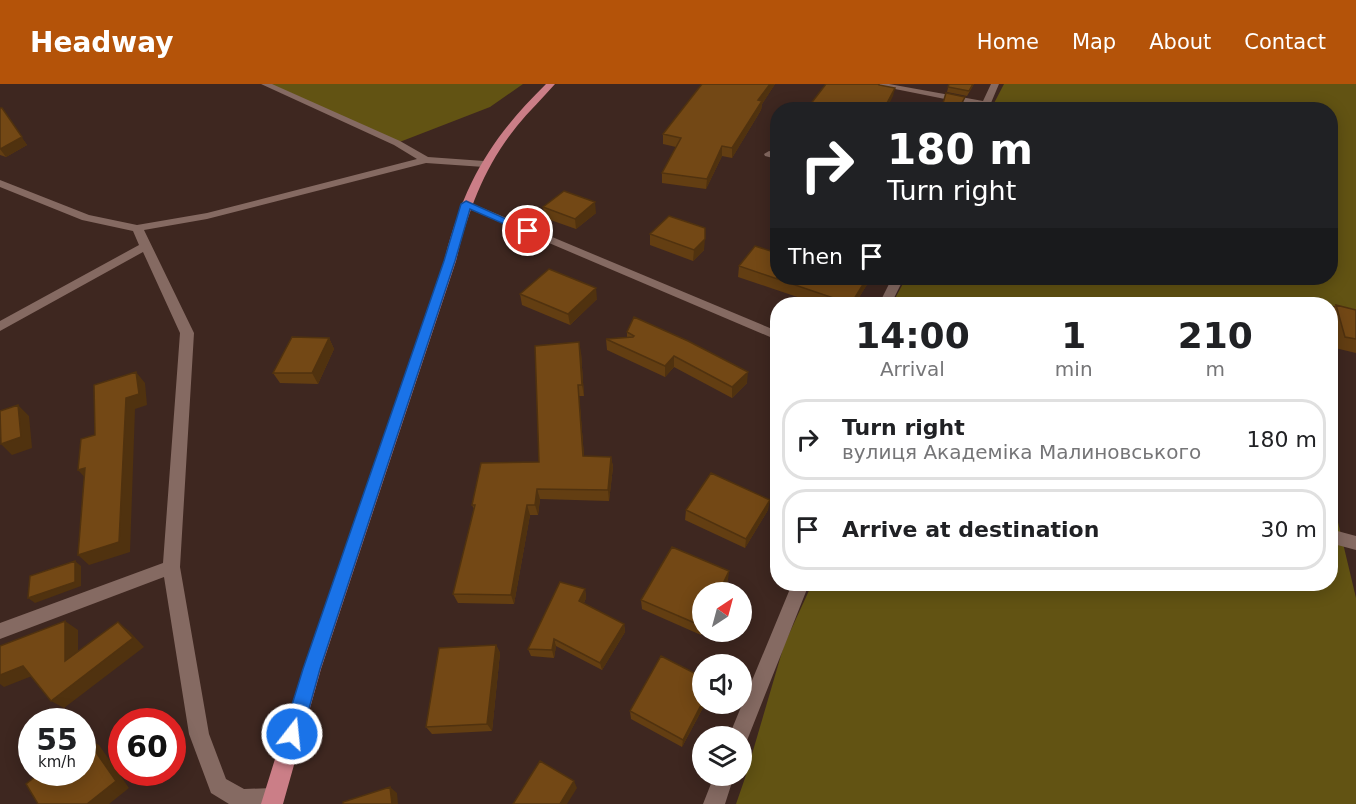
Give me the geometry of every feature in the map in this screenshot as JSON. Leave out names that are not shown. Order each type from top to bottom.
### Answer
[{"type":"main road","points":[[272,801],[312,669],[450,261],[466,204],[484,164],[531,103],[551,84]]},
{"type":"street","points":[[265,84],[397,143],[426,159]]},
{"type":"street","points":[[874,84],[960,102]]},
{"type":"street","points":[[986,102],[995,84]]},
{"type":"street","points":[[0,183],[86,218],[138,228],[207,216],[426,159],[484,164]]},
{"type":"street","points":[[466,204],[770,333]]},
{"type":"street","points":[[138,228],[187,333],[171,567],[199,734],[218,786],[242,800],[272,801]]},
{"type":"street","points":[[0,327],[145,246]]},
{"type":"street","points":[[1338,539],[1356,543]]},
{"type":"street","points":[[0,631],[171,567]]},
{"type":"street","points":[[743,726],[797,591]]},
{"type":"street","points":[[714,804],[720,786]]},
{"type":"shaded area","points":[[265,84],[523,84],[490,107],[397,143]]},
{"type":"shaded area","points":[[1004,84],[1356,84],[1356,311],[1338,307],[1338,297],[896,297],[902,285],[1338,285],[1338,102],[995,102]]},
{"type":"shaded area","points":[[1338,522],[1356,598],[1356,804],[736,804],[742,786],[752,786],[752,754],[784,645],[809,591],[1338,591]]},
{"type":"building","points":[[702,84],[770,84],[758,100],[762,101],[732,148],[722,146],[707,179],[662,173],[681,138],[663,134]]},
{"type":"building","points":[[826,84],[879,84],[895,88],[888,102],[812,102]]},
{"type":"building","points":[[949,84],[973,84],[969,91],[948,87]]},
{"type":"building","points":[[946,93],[965,97],[962,102],[943,102]]},
{"type":"building","points":[[0,108],[22,137],[0,149]]},
{"type":"building","points":[[564,191],[595,202],[575,219],[543,207]]},
{"type":"building","points":[[669,216],[705,228],[705,239],[694,250],[650,234]]},
{"type":"building","points":[[755,246],[770,251],[770,277],[739,266]]},
{"type":"building","points":[[549,269],[596,288],[568,314],[520,294]]},
{"type":"building","points":[[795,285],[863,285],[855,297],[830,297]]},
{"type":"building","points":[[1338,306],[1356,310],[1356,339],[1345,337]]},
{"type":"building","points":[[634,317],[688,341],[748,372],[732,387],[674,356],[665,366],[606,339],[633,337],[627,332]]},
{"type":"building","points":[[292,337],[329,338],[312,373],[273,373]]},
{"type":"building","points":[[579,342],[582,385],[578,385],[583,456],[611,457],[608,490],[537,489],[535,505],[527,505],[511,595],[453,594],[475,505],[472,505],[481,463],[539,462],[535,346]]},
{"type":"building","points":[[136,372],[139,394],[126,398],[119,542],[78,555],[85,468],[78,470],[81,439],[95,435],[94,385]]},
{"type":"building","points":[[18,405],[21,437],[1,444],[0,411]]},
{"type":"building","points":[[711,473],[770,500],[746,539],[686,510]]},
{"type":"building","points":[[672,547],[729,571],[724,582],[692,582],[692,622],[641,600]]},
{"type":"building","points":[[75,561],[75,582],[28,598],[30,576]]},
{"type":"building","points":[[560,582],[585,589],[579,601],[624,624],[600,663],[554,639],[552,650],[528,649]]},
{"type":"building","points":[[65,621],[65,661],[118,622],[133,638],[51,701],[23,666],[0,675],[0,646]]},
{"type":"building","points":[[496,645],[487,724],[426,727],[439,648]]},
{"type":"building","points":[[661,656],[692,672],[692,714],[696,714],[683,740],[630,711]]},
{"type":"building","points":[[96,752],[108,770],[110,786],[87,804],[38,804],[27,786],[96,786]]},
{"type":"building","points":[[540,761],[574,781],[560,804],[513,804]]},
{"type":"building","points":[[390,787],[392,804],[343,804],[343,802]]},
{"type":"route","points":[[292,734],[450,261],[466,204],[528,231]]}]
